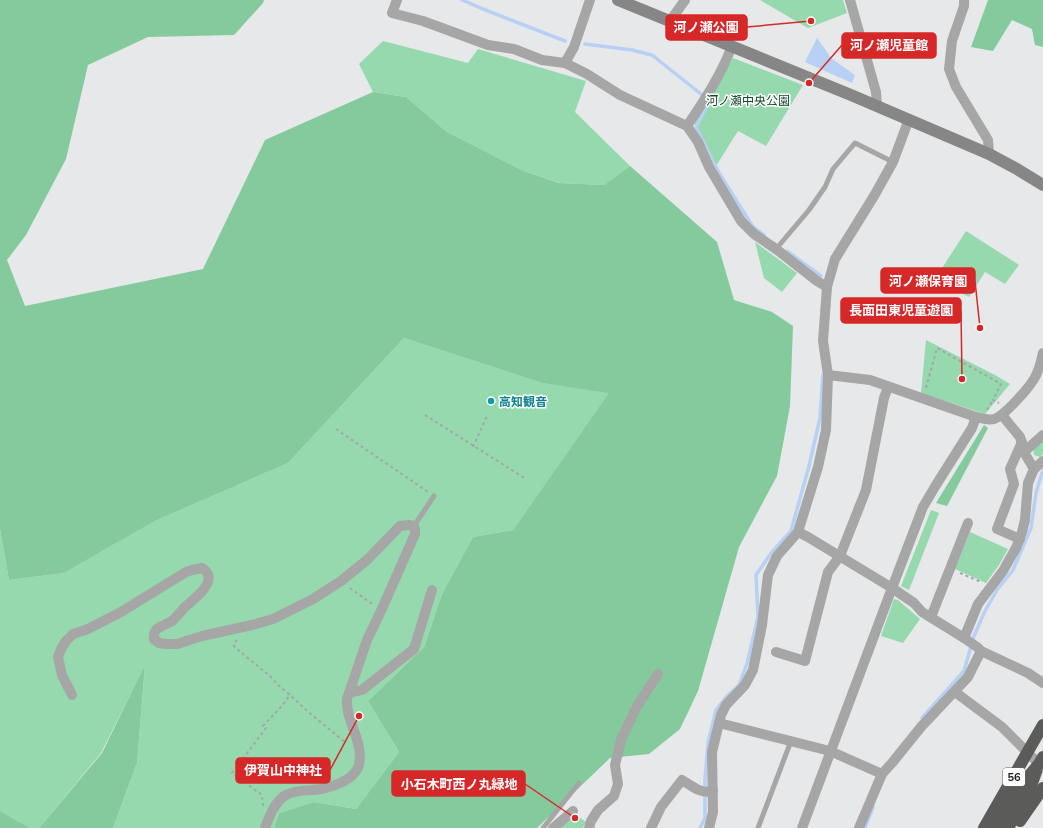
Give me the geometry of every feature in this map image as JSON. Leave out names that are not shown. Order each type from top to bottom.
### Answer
[{"type":"highway","name":"56","points":[[984,828],[1043,725]]},
{"type":"highway","name":"56","points":[[995,828],[1022,784],[1042,763]]},
{"type":"highway","name":"56","points":[[1008,828],[1030,789],[1042,763]]},
{"type":"highway","name":"56","points":[[1015,828],[1043,788]]},
{"type":"street","points":[[397,0],[392,13],[423,21],[488,45],[514,49],[542,60],[565,63],[587,74],[620,95],[687,126],[698,142],[709,167],[741,221],[754,234],[827,287]]},
{"type":"street","points":[[565,63],[574,47],[590,0]]},
{"type":"street","points":[[618,0],[877,106],[989,154],[1043,185]]},
{"type":"street","points":[[670,21],[685,0]]},
{"type":"street","points":[[850,0],[876,92],[877,106]]},
{"type":"street","points":[[964,0],[964,6],[952,41],[949,69],[956,87],[988,140],[989,154]]},
{"type":"street","points":[[687,126],[706,98],[732,46]]},
{"type":"street","points":[[709,828],[714,812],[707,792],[712,752],[720,716],[726,705],[745,685],[753,670],[762,625],[768,575],[777,556],[798,532],[818,467],[826,430],[828,375],[823,341],[827,287],[835,259],[893,162],[909,120]]},
{"type":"street","points":[[828,375],[870,380],[976,417],[994,419],[1005,412],[1034,380],[1041,365],[1043,353]]},
{"type":"street","points":[[776,652],[805,661],[828,572],[840,556],[866,490],[884,398],[888,387]]},
{"type":"street","points":[[1005,412],[1020,437],[1025,454],[1034,469]]},
{"type":"street","points":[[802,828],[923,507],[972,428],[976,417]]},
{"type":"street","points":[[1020,539],[997,529],[1014,484],[1010,469],[1023,446],[1043,435]]},
{"type":"street","points":[[966,639],[978,604],[1003,571],[1020,539],[1025,520],[1028,484],[1034,469],[1043,461]]},
{"type":"street","points":[[931,617],[968,523]]},
{"type":"street","points":[[72,695],[62,675],[58,657],[60,649],[66,641],[74,634],[88,629],[122,612],[186,572],[202,568],[207,573],[207,585],[200,594],[173,620],[156,631],[153,635],[155,641],[159,643],[177,644],[202,636],[268,621],[313,599],[341,581],[367,560],[400,526],[414,526],[415,534],[367,640],[347,704],[360,754],[356,771],[352,776],[336,785],[322,789],[289,794],[282,799],[269,815],[267,824]]},
{"type":"street","points":[[798,532],[892,588],[914,603],[922,612],[966,639],[979,649],[1028,673],[1043,683]]},
{"type":"street","points":[[350,693],[362,690],[414,649],[432,590]]},
{"type":"street","points":[[858,828],[882,774],[921,727],[968,677],[979,649]]},
{"type":"street","points":[[589,828],[591,821],[598,810],[614,796],[618,784],[614,765],[621,740],[636,708],[658,674]]},
{"type":"street","points":[[955,692],[1002,727],[1027,752],[1042,763]]},
{"type":"street","points":[[719,723],[830,751],[882,774]]},
{"type":"street","points":[[651,828],[661,807],[682,780],[707,792]]},
{"type":"street","points":[[553,828],[573,811]]},
{"type":"lane","points":[[776,249],[809,210],[825,187],[834,169],[855,143],[893,162]]},
{"type":"lane","points":[[414,526],[434,496]]},
{"type":"lane","points":[[758,828],[791,741]]},
{"type":"lane","points":[[544,828],[579,783]]},
{"type":"path","points":[[925,389],[936,348],[1001,384],[986,412]]},
{"type":"path","points":[[992,400],[1005,412]]},
{"type":"path","points":[[424,415],[526,479]]},
{"type":"path","points":[[473,446],[487,416]]},
{"type":"path","points":[[336,430],[434,496]]},
{"type":"path","points":[[954,570],[992,586]]},
{"type":"path","points":[[341,581],[381,611]]},
{"type":"path","points":[[239,639],[234,643],[234,646],[306,710],[360,754]]},
{"type":"path","points":[[267,824],[264,816],[262,795],[232,773],[266,728],[263,726],[290,695]]},
{"type":"green space","points":[[0,0],[264,0],[234,35],[148,37],[88,65],[66,159],[26,235],[7,260],[25,306],[203,269],[265,140],[373,92],[406,97],[447,132],[524,171],[559,183],[604,185],[630,166],[717,242],[734,300],[772,312],[793,326],[790,406],[777,476],[739,547],[698,691],[680,729],[649,754],[610,758],[537,828],[274,828],[279,813],[314,802],[356,809],[399,752],[368,701],[424,647],[442,594],[473,537],[513,530],[609,393],[542,383],[404,338],[288,463],[155,521],[64,573],[9,580],[0,529]]},
{"type":"green space","points":[[760,0],[843,0],[847,13],[808,28]]},
{"type":"green space","points":[[988,0],[1043,0],[1043,47],[1035,45],[1032,29],[1012,20],[993,51],[971,47]]},
{"type":"green space","points":[[383,41],[468,63],[478,49],[586,81],[575,112],[630,166],[604,185],[560,183],[524,171],[447,132],[406,97],[373,92],[359,64]]},
{"type":"green space","name":"河ノ瀬中央公園","points":[[733,58],[803,85],[766,146],[738,131],[716,166],[694,123]]},
{"type":"green space","points":[[966,231],[1019,265],[1005,284],[985,272],[969,297],[935,279]]},
{"type":"green space","points":[[755,242],[797,273],[782,292],[764,278]]},
{"type":"green space","points":[[404,338],[542,383],[610,392],[513,530],[473,537],[442,594],[424,647],[368,701],[399,752],[356,809],[314,802],[279,813],[274,828],[113,828],[137,763],[145,666],[101,753],[39,828],[30,828],[0,811],[0,529],[9,580],[64,573],[155,521],[288,463]]},
{"type":"green space","points":[[926,340],[1010,384],[985,414],[921,393]]},
{"type":"green space","points":[[984,425],[988,428],[947,506],[936,503]]},
{"type":"green space","points":[[1043,440],[1043,454],[1040,457],[1034,455],[1033,448]]},
{"type":"green space","points":[[931,510],[939,513],[909,590],[901,586]]},
{"type":"green space","points":[[970,532],[1008,549],[986,583],[955,569]]},
{"type":"green space","points":[[894,599],[898,600],[920,619],[903,643],[881,636]]},
{"type":"green space","points":[[145,665],[137,763],[113,828],[39,828],[102,753]]},
{"type":"green space","points":[[0,811],[30,828],[0,828]]},
{"type":"green space","points":[[575,814],[586,822],[583,828],[559,828]]},
{"type":"water","points":[[817,38],[832,59],[855,75],[852,83],[805,62]]},
{"type":"waterway","points":[[462,0],[565,41]]},
{"type":"waterway","points":[[585,44],[632,50],[652,55],[701,94]]},
{"type":"waterway","points":[[707,106],[696,127],[719,173],[753,227],[764,235]]},
{"type":"waterway","points":[[787,251],[821,276]]},
{"type":"waterway","points":[[700,828],[705,818],[705,780],[708,743],[716,710],[727,696],[739,685],[747,664],[758,617],[756,575],[772,552],[791,531],[809,466],[820,418],[823,375]]},
{"type":"waterway","points":[[922,718],[964,671],[974,636],[985,611],[997,590],[1013,570],[1031,528],[1036,493],[1043,471]]},
{"type":"waterway","points":[[865,828],[873,807]]},
{"type":"place","name":"河ノ瀬公園","points":[[811,21]]},
{"type":"place","name":"河ノ瀬児童館","points":[[809,83]]},
{"type":"place","name":"河ノ瀬保育園","points":[[980,328]]},
{"type":"place","name":"長面田東児童遊園","points":[[962,379]]},
{"type":"place","name":"高知観音","points":[[491,401]]},
{"type":"place","name":"伊賀山中神社","points":[[359,716]]},
{"type":"place","name":"小石木町西ノ丸緑地","points":[[575,818]]}]
